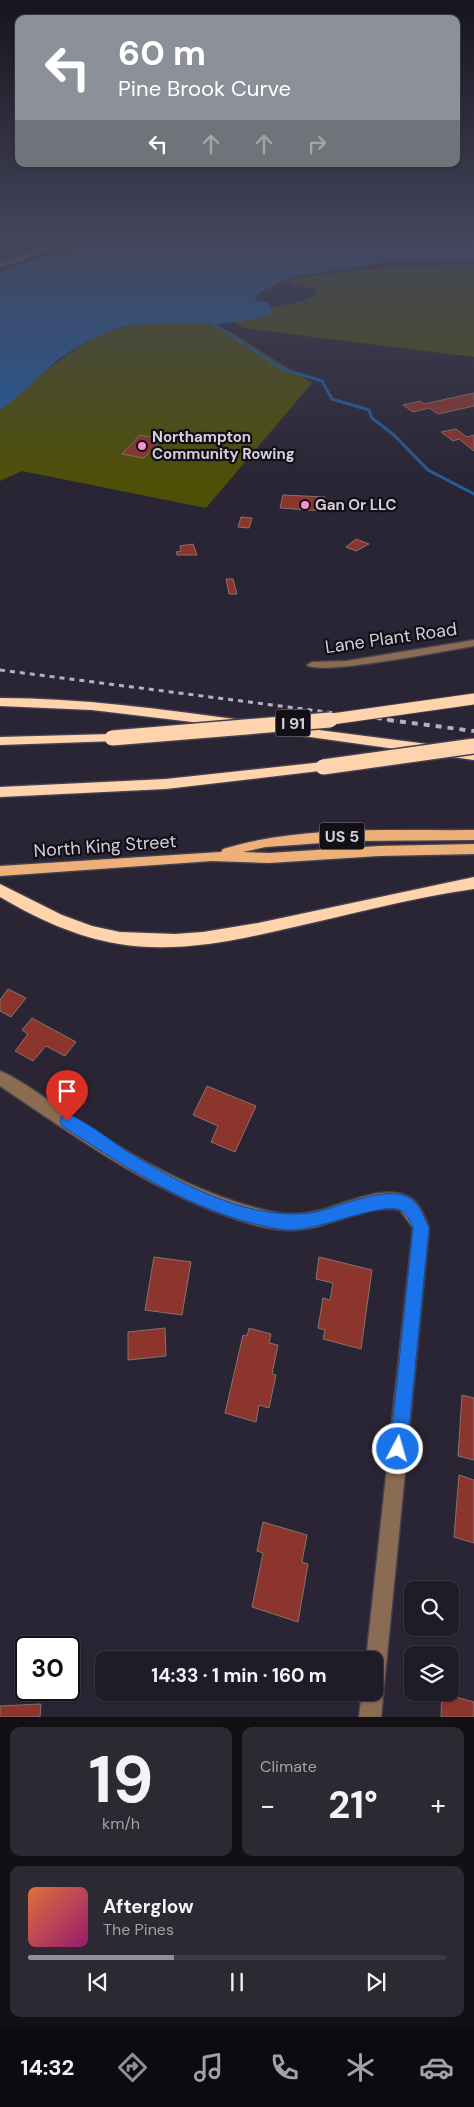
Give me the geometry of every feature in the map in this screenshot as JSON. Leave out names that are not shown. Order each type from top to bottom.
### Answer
[{"type":"highway","name":"I 91","points":[[0,741],[112,738],[290,724],[474,699]]},
{"type":"highway","points":[[0,702],[128,708],[474,755]]},
{"type":"highway","points":[[0,792],[166,784],[323,767],[474,746]]},
{"type":"highway","points":[[0,890],[40,913],[74,927],[116,937],[158,941],[200,940],[240,934],[453,886],[474,883]]},
{"type":"main road","name":"North King Street","points":[[212,856],[266,842],[350,836],[474,835]]},
{"type":"main road","name":"North King Street","points":[[0,870],[212,856],[269,858],[379,851],[474,849]]},
{"type":"street","name":"Lane Plant Road","points":[[312,665],[346,664],[474,643]]},
{"type":"street","points":[[0,1078],[151,1175],[221,1206],[268,1220],[292,1222],[315,1220],[374,1203],[394,1201],[406,1204],[416,1216],[421,1228],[378,1651]]},
{"type":"street","points":[[370,1717],[372,1701]]},
{"type":"shaded area","points":[[231,320],[474,320],[474,357],[243,328]]},
{"type":"shaded area","points":[[147,324],[216,325],[232,333],[312,383],[206,508],[22,471],[0,481],[0,408],[60,360],[93,339],[129,326]]},
{"type":"water","points":[[0,320],[246,320],[210,324],[152,324],[125,326],[112,330],[66,354],[0,410]]},
{"type":"building","points":[[474,393],[474,406],[438,414],[429,408],[413,412],[403,405],[420,401],[424,404]]},
{"type":"building","points":[[456,429],[467,437],[474,435],[474,451],[459,439],[453,441],[441,432]]},
{"type":"building","name":"Northampton Community Rowing","points":[[140,435],[162,439],[144,458],[122,454]]},
{"type":"building","name":"Gan Or LLC","points":[[283,495],[325,497],[325,502],[329,502],[328,510],[280,508]]},
{"type":"building","points":[[241,517],[252,518],[249,528],[238,527]]},
{"type":"building","points":[[356,539],[369,544],[356,551],[346,547]]},
{"type":"building","points":[[193,544],[197,555],[177,555],[176,552],[181,551],[180,546]]},
{"type":"building","points":[[226,579],[233,579],[237,594],[229,594]]},
{"type":"building","points":[[8,989],[26,998],[11,1017],[0,1011],[0,1000]]},
{"type":"building","points":[[32,1018],[76,1042],[65,1056],[46,1046],[33,1061],[15,1051],[28,1034],[22,1030]]},
{"type":"building","points":[[207,1086],[256,1106],[235,1152],[211,1142],[218,1126],[193,1115]]},
{"type":"building","points":[[154,1257],[191,1262],[182,1315],[145,1310]]},
{"type":"building","points":[[319,1257],[372,1270],[361,1349],[323,1339],[325,1330],[318,1328],[323,1298],[330,1300],[333,1283],[316,1279]]},
{"type":"building","points":[[165,1328],[166,1356],[128,1360],[128,1332]]},
{"type":"building","points":[[249,1328],[271,1334],[269,1343],[278,1345],[272,1374],[276,1375],[269,1408],[259,1405],[256,1422],[225,1413],[243,1335],[247,1336]]},
{"type":"building","points":[[462,1395],[474,1398],[474,1460],[458,1456]]},
{"type":"building","points":[[459,1475],[474,1480],[474,1543],[454,1537]]},
{"type":"building","points":[[263,1522],[307,1535],[302,1562],[308,1564],[298,1622],[252,1607],[263,1553],[257,1551]]},
{"type":"building","points":[[459,1698],[474,1702],[474,1717],[441,1717],[442,1701],[459,1701]]},
{"type":"building","points":[[41,1704],[40,1717],[0,1717],[0,1706]]},
{"type":"waterway","points":[[211,322],[275,364]]},
{"type":"waterway","points":[[273,363],[283,369],[322,381],[332,399],[369,410],[372,418],[394,435],[428,470],[474,494]]},
{"type":"railway","points":[[0,670],[397,721]]},
{"type":"railway","points":[[388,720],[474,731]]},
{"type":"place","name":"Northampton Community Rowing","points":[[142,446]]},
{"type":"place","name":"Gan Or LLC","points":[[305,505]]},
{"type":"route","points":[[67,1121],[151,1175],[221,1206],[268,1220],[292,1222],[315,1220],[374,1203],[394,1201],[406,1204],[416,1216],[421,1228],[398,1449]]}]
